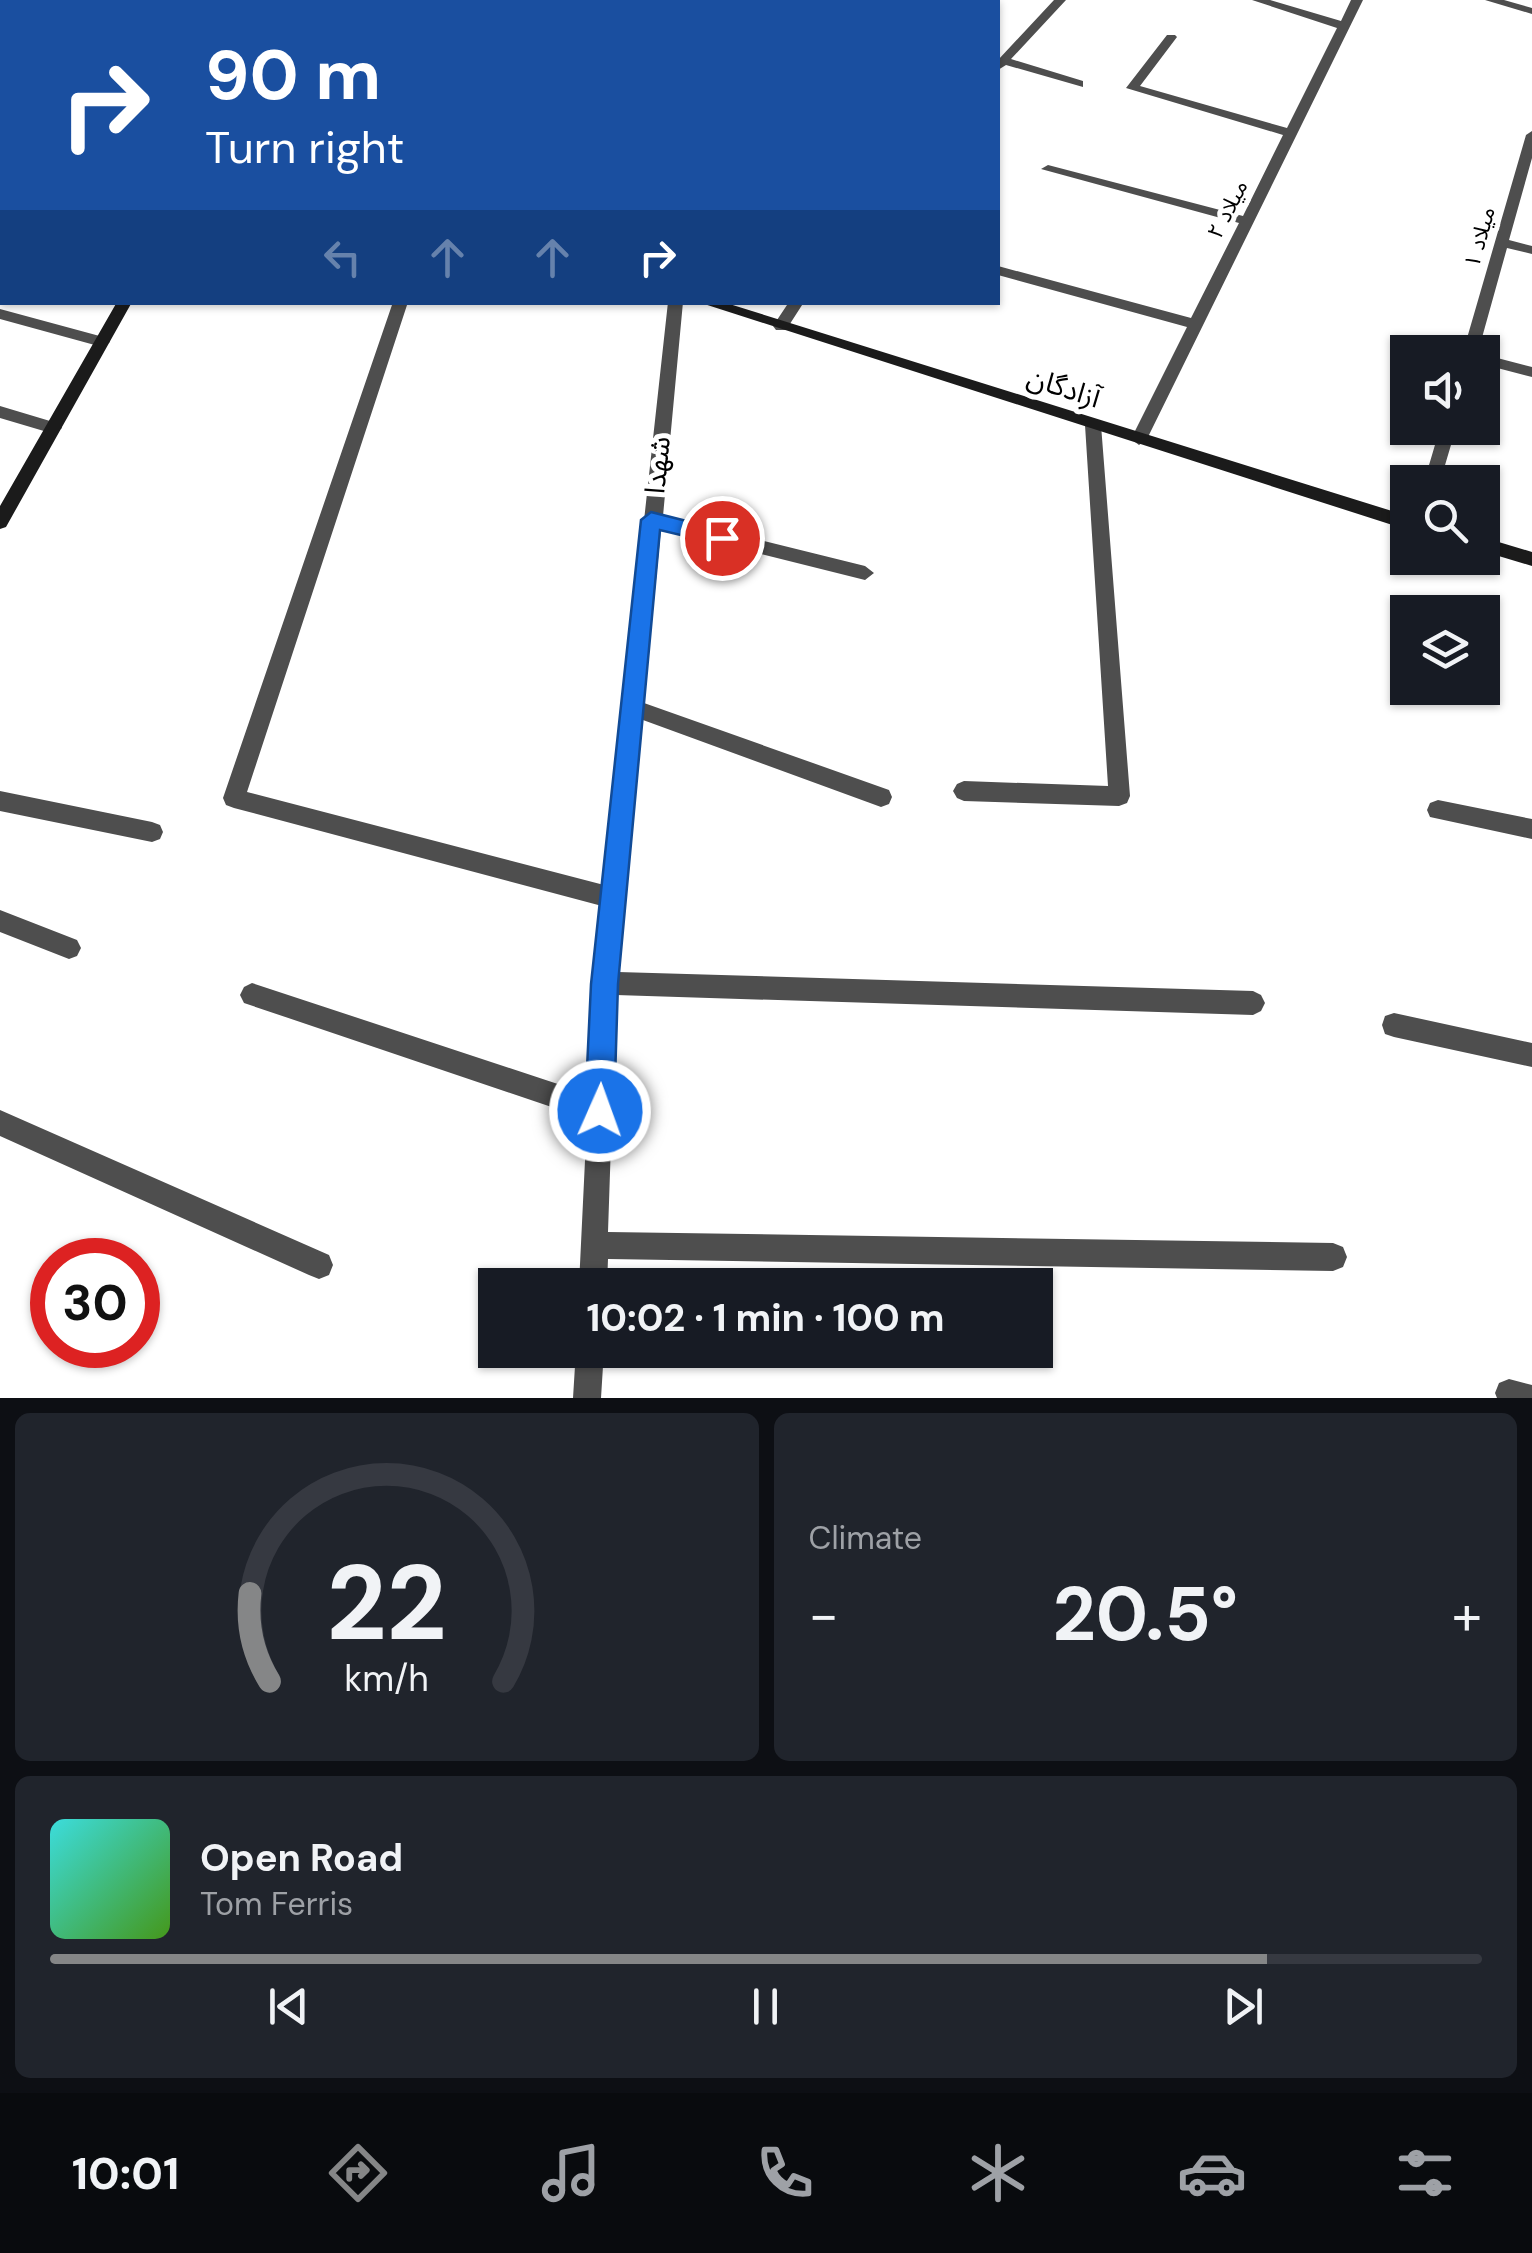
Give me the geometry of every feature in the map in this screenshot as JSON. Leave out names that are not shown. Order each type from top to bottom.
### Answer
[{"type":"street","points":[[1060,0],[1001,64],[1079,84]]},
{"type":"street","points":[[1258,0],[1344,26]]},
{"type":"street","name":"میلاد ۲","points":[[1139,440],[1357,0]]},
{"type":"street","points":[[1491,0],[1532,12]]},
{"type":"street","points":[[1171,37],[1132,88],[1290,133]]},
{"type":"street","name":"میلاد ۱","points":[[1475,335],[1532,134]]},
{"type":"street","points":[[1048,168],[1246,221]]},
{"type":"street","points":[[1501,242],[1532,250]]},
{"type":"street","points":[[1000,271],[1194,324]]},
{"type":"street","points":[[0,522],[6,497],[54,428],[122,305]]},
{"type":"street","points":[[400,305],[234,798],[613,898]]},
{"type":"street","name":"شهدا","points":[[594,1268],[605,984],[676,305]]},
{"type":"street","name":"آزادگان","points":[[714,305],[1390,517]]},
{"type":"street","points":[[780,326],[795,305]]},
{"type":"street","points":[[0,314],[102,342]]},
{"type":"street","points":[[1500,363],[1532,372]]},
{"type":"street","points":[[0,412],[54,428]]},
{"type":"street","points":[[964,791],[1119,796],[1093,425]]},
{"type":"street","points":[[651,520],[865,573]]},
{"type":"street","points":[[1500,549],[1532,559]]},
{"type":"street","points":[[633,708],[881,797]]},
{"type":"street","points":[[0,801],[152,832]]},
{"type":"street","points":[[1438,810],[1532,829]]},
{"type":"street","points":[[0,921],[68,948]]},
{"type":"street","points":[[605,984],[1252,1003]]},
{"type":"street","points":[[252,995],[600,1111]]},
{"type":"street","points":[[1394,1024],[1532,1055]]},
{"type":"street","points":[[0,1124],[319,1266]]},
{"type":"street","points":[[595,1245],[1334,1257]]},
{"type":"street","points":[[587,1398],[589,1368]]},
{"type":"route","points":[[600,1111],[605,984],[651,520],[722,538]]}]
